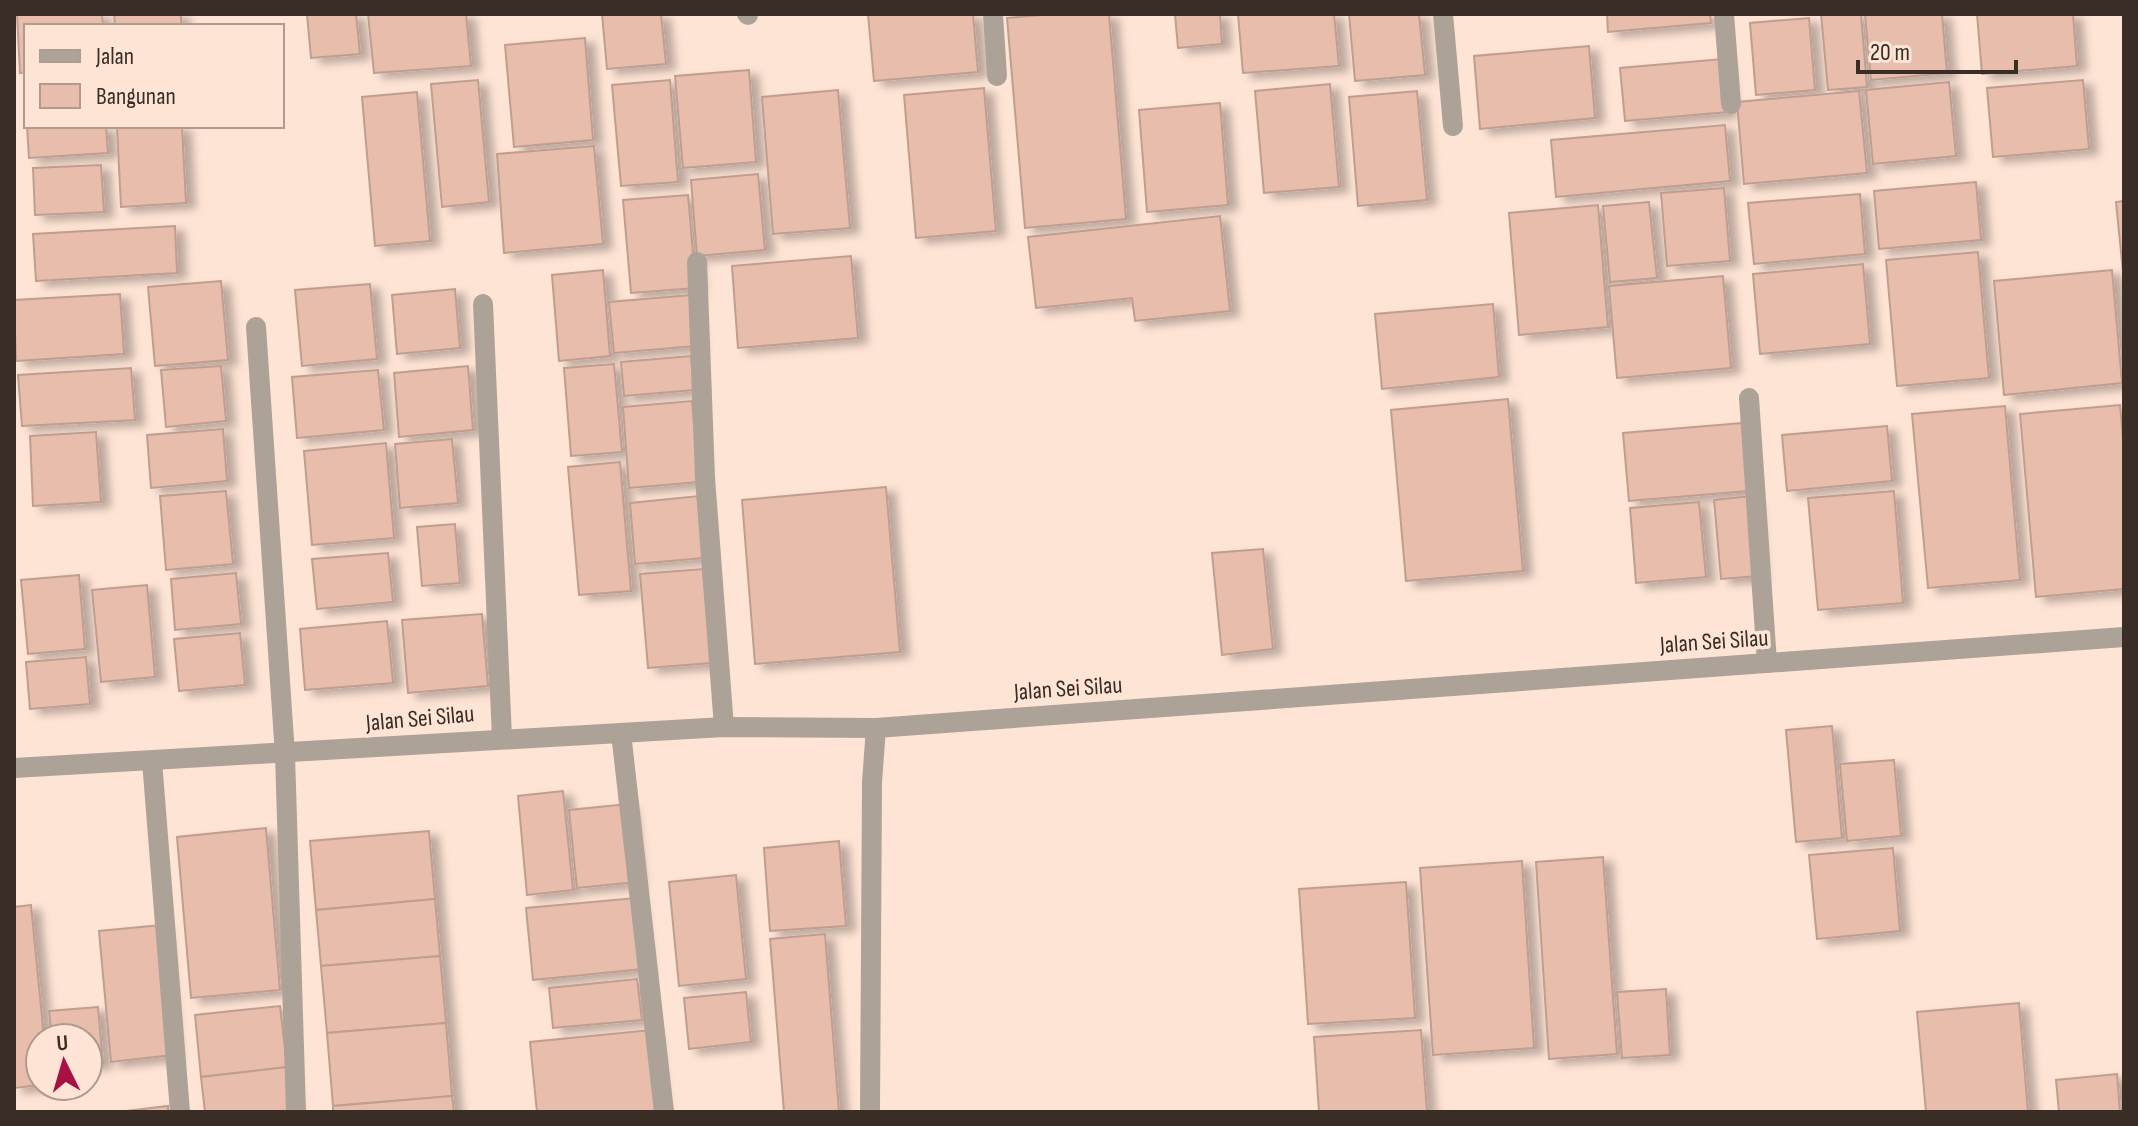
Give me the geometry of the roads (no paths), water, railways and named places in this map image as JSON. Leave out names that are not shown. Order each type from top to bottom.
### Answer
[{"type":"street","points":[[993,14],[997,76]]},
{"type":"street","points":[[1443,14],[1453,126]]},
{"type":"street","points":[[1724,14],[1731,104]]},
{"type":"street","points":[[697,262],[705,478],[724,727]]},
{"type":"street","points":[[483,304],[502,738]]},
{"type":"street","points":[[256,327],[285,755],[296,1112]]},
{"type":"street","points":[[1749,398],[1767,663]]},
{"type":"street","name":"Jalan Sei Silau","points":[[14,768],[285,755],[502,738],[724,727],[876,728],[2124,637]]},
{"type":"street","points":[[870,1112],[872,782],[876,728]]},
{"type":"street","points":[[621,733],[664,1112]]},
{"type":"street","points":[[152,761],[180,1112]]}]
